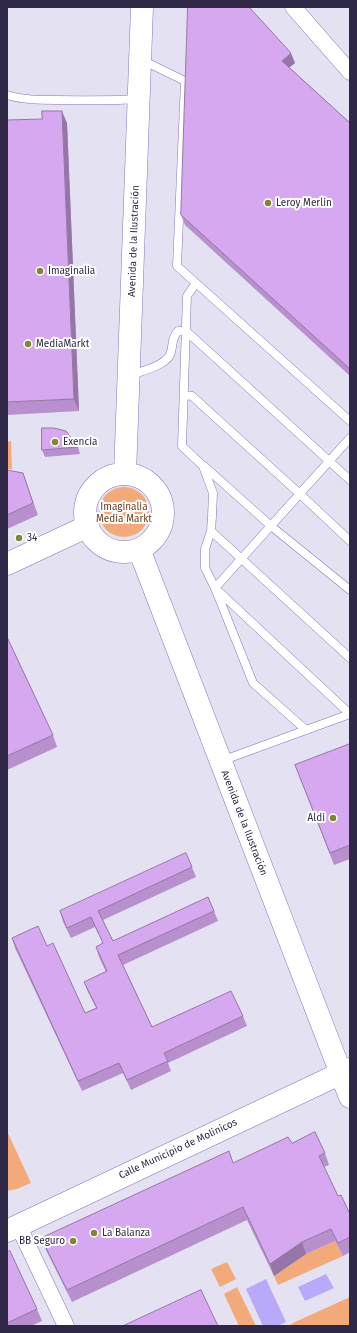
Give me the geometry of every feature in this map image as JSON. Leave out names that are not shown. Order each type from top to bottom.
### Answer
[{"type":"street","name":"Avenida de la Ilustración","points":[[125,474],[142,7]]},
{"type":"street","points":[[292,7],[350,72]]},
{"type":"street","points":[[125,474],[140,477],[153,486],[161,500],[164,515],[156,536],[149,544],[139,549],[127,552],[114,551],[103,546],[94,537],[85,516],[86,505],[93,490],[104,479],[114,475],[125,474]]},
{"type":"street","points":[[7,564],[88,526]]},
{"type":"street","name":"Avenida de la Ilustración","points":[[139,549],[221,762],[345,1071],[350,1097]]},
{"type":"street","name":"Calle Municipio de Molinicos","points":[[13,1228],[345,1071]]},
{"type":"street","points":[[13,1228],[66,1326]]},
{"type":"lane","points":[[141,60],[185,81],[177,266],[350,421]]},
{"type":"lane","points":[[7,95],[14,98],[43,100],[110,101],[139,99]]},
{"type":"lane","points":[[196,283],[187,296],[182,446],[271,526],[350,590]]},
{"type":"lane","points":[[128,376],[165,362],[170,354],[173,337],[178,331],[186,331],[350,480]]},
{"type":"lane","points":[[184,395],[192,396],[350,541]]},
{"type":"lane","points":[[215,588],[350,438]]},
{"type":"lane","points":[[204,466],[213,493],[211,531],[205,549],[205,568],[215,588],[253,683],[306,730]]},
{"type":"lane","points":[[211,531],[350,658]]},
{"type":"lane","points":[[215,588],[350,714],[221,762]]},
{"type":"green space","points":[[11,441],[12,469],[7,469],[7,442]]},
{"type":"green space","name":"Imaginalia Media Markt","points":[[124,487],[133,489],[144,498],[149,512],[147,521],[138,532],[124,537],[115,535],[104,526],[99,512],[101,503],[110,492]]},
{"type":"green space","points":[[7,1131],[31,1183],[17,1189],[7,1191]]},
{"type":"green space","points":[[335,1241],[343,1256],[278,1285],[274,1276],[306,1254]]},
{"type":"green space","points":[[227,1262],[236,1279],[220,1287],[211,1269]]},
{"type":"green space","points":[[237,1287],[256,1326],[239,1326],[224,1294]]},
{"type":"green space","points":[[350,1297],[350,1326],[288,1326],[295,1322]]},
{"type":"shaded area","points":[[326,1274],[334,1288],[305,1301],[298,1287]]},
{"type":"shaded area","points":[[266,1279],[286,1322],[278,1326],[263,1326],[246,1289]]},
{"type":"building","name":"Leroy Merlin","points":[[188,7],[249,7],[291,53],[282,61],[350,123],[350,369],[181,215]]},
{"type":"building","name":"Imaginalia","points":[[42,111],[62,111],[74,399],[7,402],[7,120],[42,119]]},
{"type":"building","points":[[42,428],[54,428],[66,431],[78,447],[42,450]]},
{"type":"building","points":[[7,470],[23,473],[33,503],[7,515]]},
{"type":"building","points":[[7,637],[53,735],[7,756]]},
{"type":"building","name":"Aldi","points":[[350,744],[350,845],[330,853],[295,765]]},
{"type":"building","points":[[186,853],[192,867],[98,911],[113,941],[208,897],[214,911],[118,955],[152,1027],[231,991],[243,1016],[164,1053],[168,1061],[127,1080],[119,1063],[78,1081],[12,938],[38,926],[47,946],[53,943],[85,1013],[97,1008],[84,982],[107,971],[96,947],[103,943],[91,917],[67,928],[60,911]]},
{"type":"building","points":[[315,1132],[325,1153],[319,1156],[338,1196],[341,1195],[350,1214],[350,1237],[338,1243],[331,1229],[302,1242],[270,1264],[243,1207],[67,1290],[41,1238],[229,1151],[233,1163],[288,1137],[292,1143]]},
{"type":"building","points":[[10,1251],[37,1309],[7,1323],[7,1252]]},
{"type":"building","points":[[201,1290],[218,1326],[123,1326]]},
{"type":"place","name":"Leroy Merlin","points":[[268,203]]},
{"type":"place","name":"Imaginalia","points":[[40,271]]},
{"type":"place","name":"MediaMarkt","points":[[28,344]]},
{"type":"place","name":"Exencia","points":[[55,442]]},
{"type":"place","name":"34","points":[[19,538]]},
{"type":"place","name":"Aldi","points":[[333,818]]},
{"type":"place","name":"La Balanza","points":[[94,1233]]},
{"type":"place","name":"BB Seguro","points":[[73,1241]]}]
